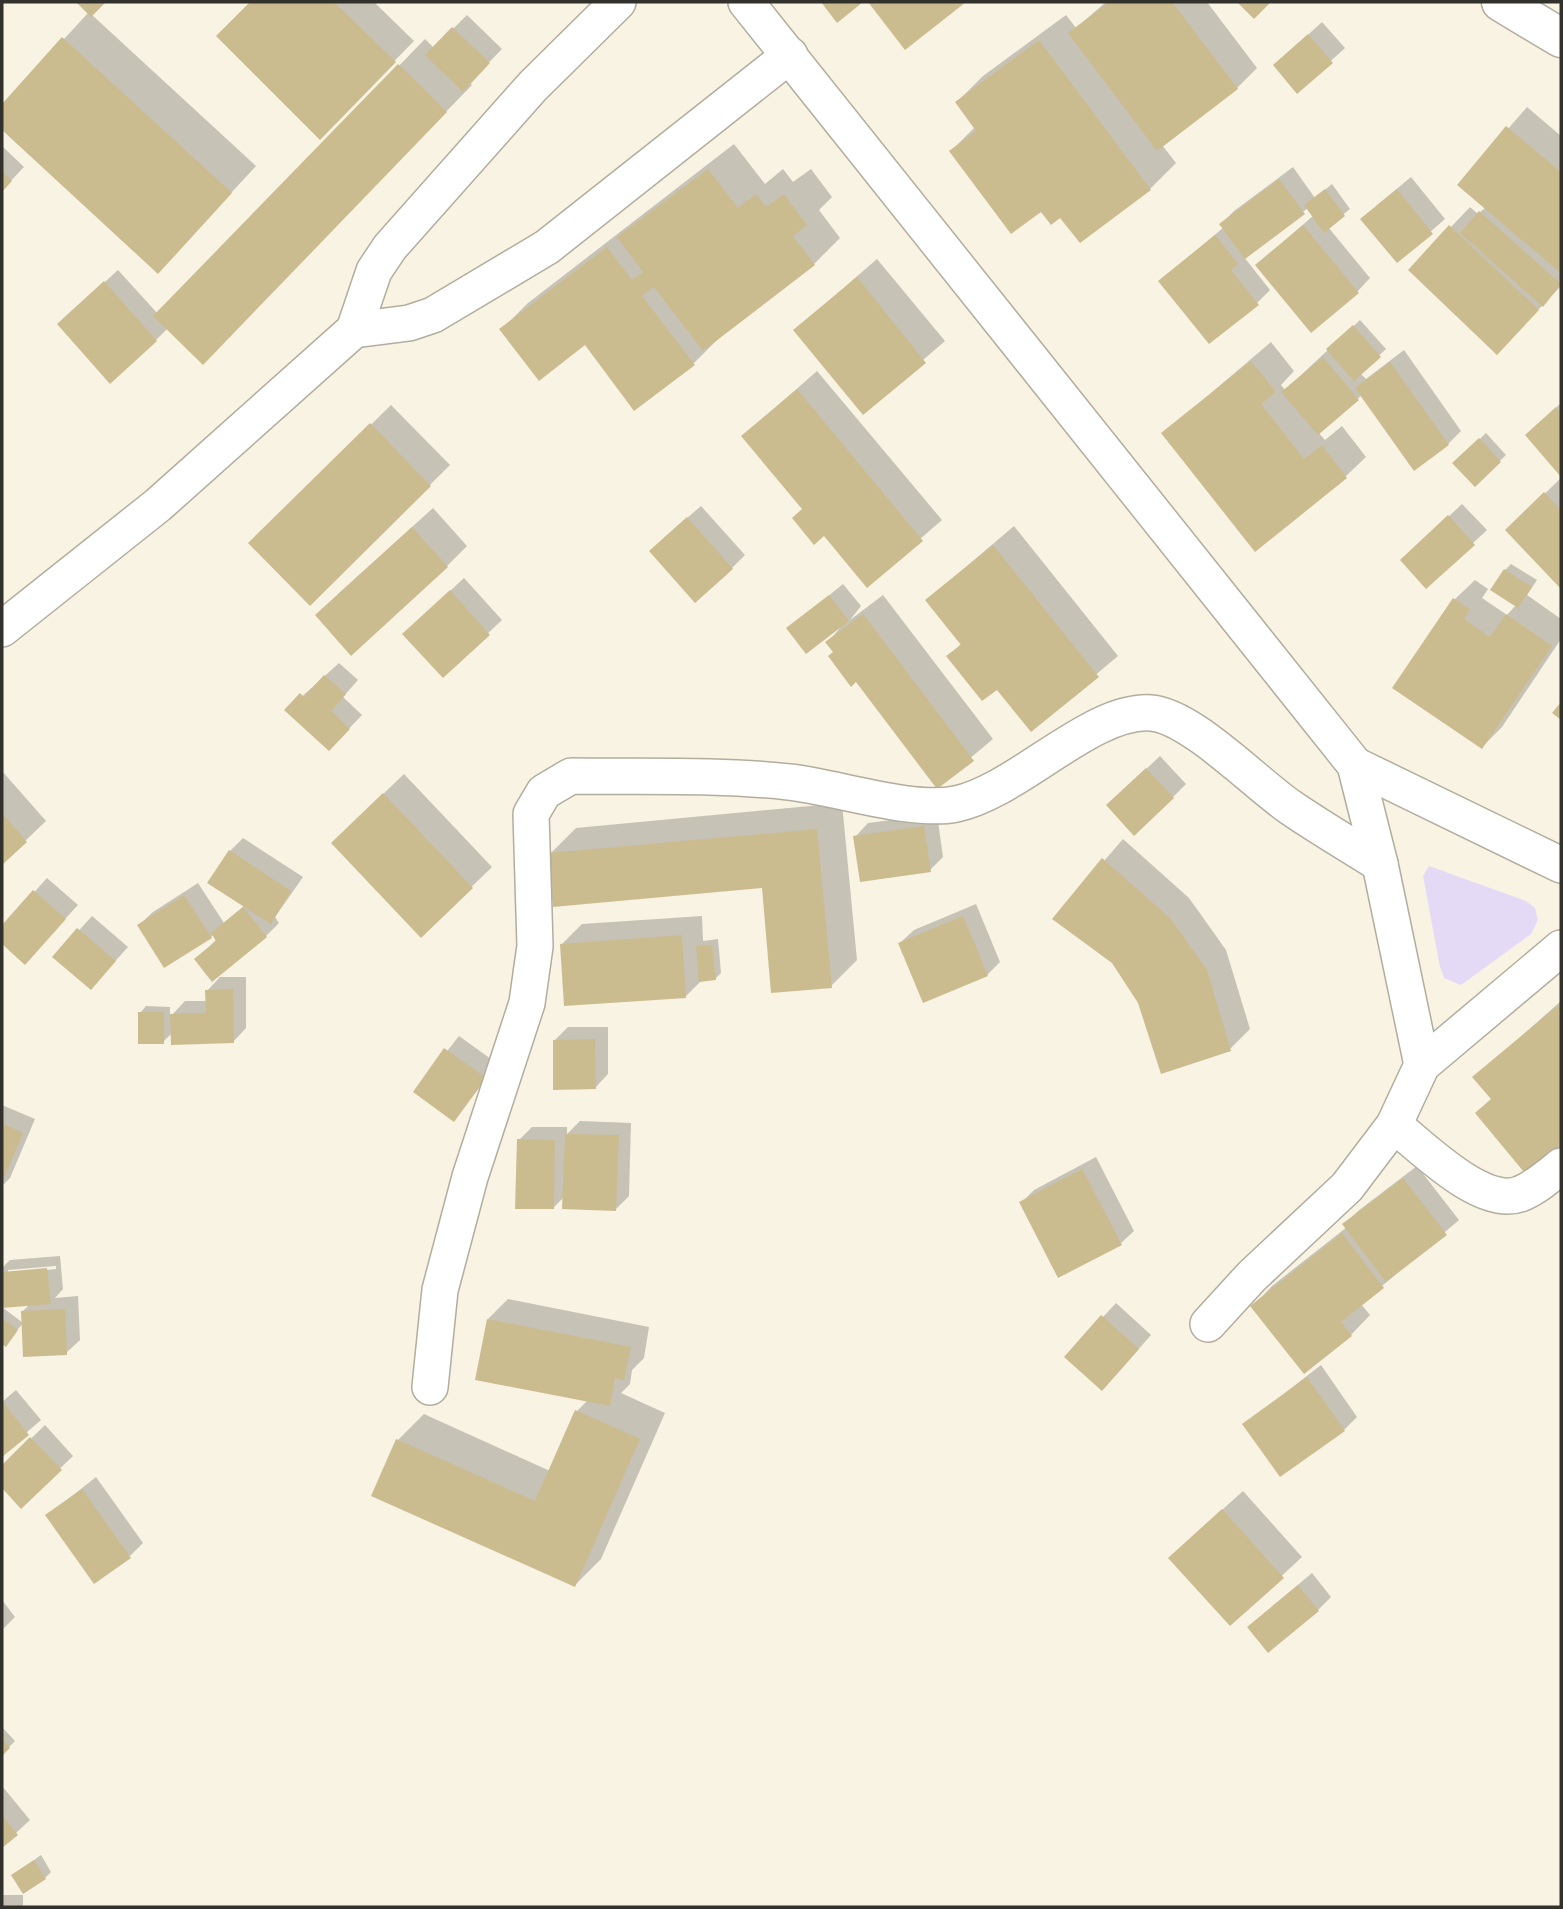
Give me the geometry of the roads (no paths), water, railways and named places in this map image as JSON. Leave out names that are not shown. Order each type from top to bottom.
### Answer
[{"type":"street","points":[[2,629],[158,505],[354,330],[374,271],[390,247],[533,86],[618,2]]},
{"type":"street","points":[[746,2],[1355,765],[1380,864],[1422,1065]]},
{"type":"street","points":[[1502,2],[1561,38]]},
{"type":"street","points":[[354,330],[408,323],[433,315],[547,247],[790,55]]},
{"type":"street","points":[[430,1387],[440,1290],[470,1177],[527,1003],[535,946],[531,814],[544,792],[571,776],[788,782],[920,805],[955,804],[995,791],[1048,755],[1114,720],[1150,713],[1180,720],[1289,807],[1380,864]]},
{"type":"street","points":[[1355,765],[1561,865]]},
{"type":"street","points":[[1208,1324],[1252,1276],[1347,1187],[1394,1125],[1422,1065],[1561,948]]},
{"type":"street","points":[[1394,1125],[1465,1181],[1501,1197],[1520,1194],[1561,1167]]}]
